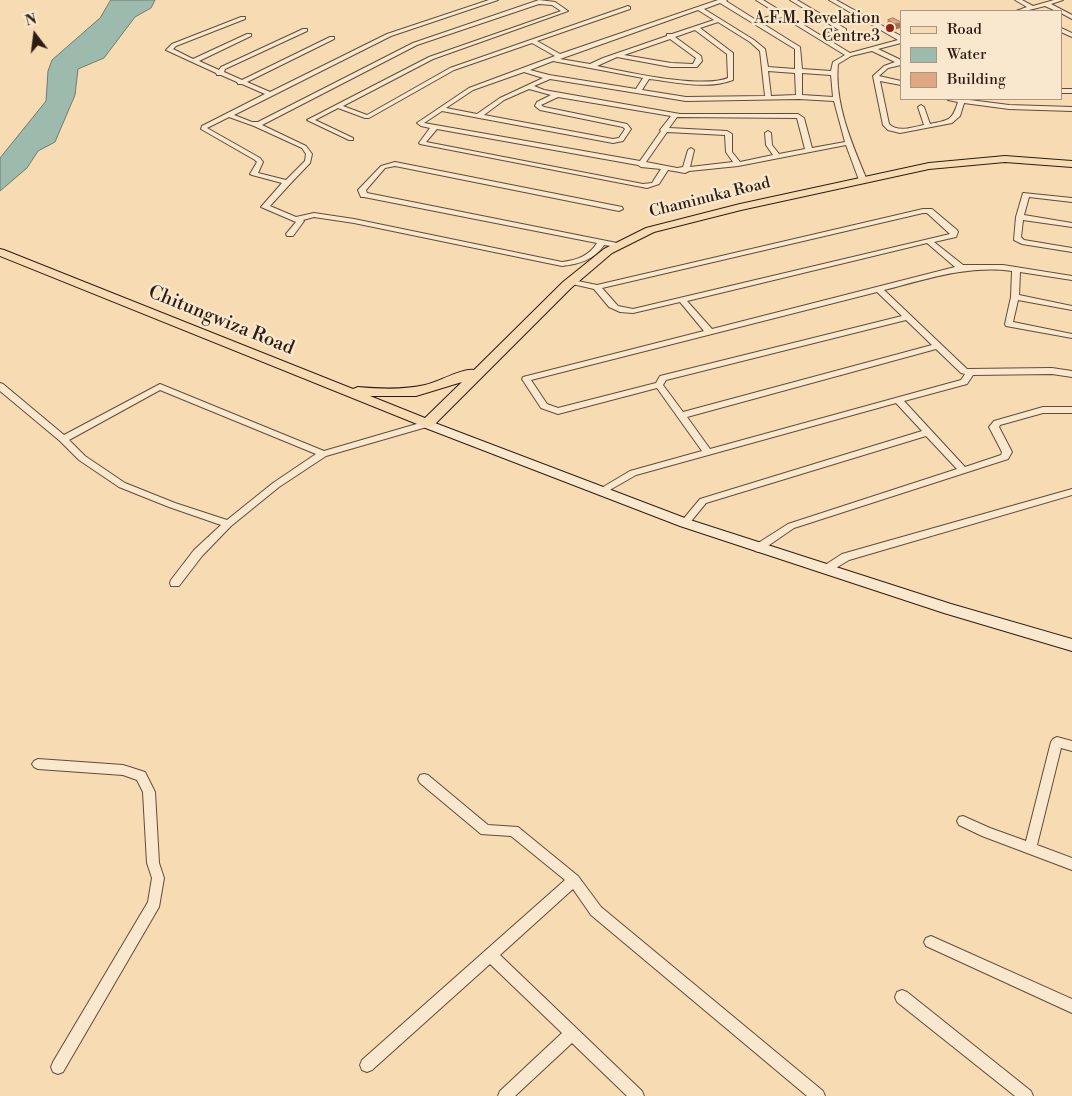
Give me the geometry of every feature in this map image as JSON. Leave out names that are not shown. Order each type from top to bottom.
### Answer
[{"type":"main road","name":"Chaminuka Road","points":[[427,424],[571,281],[617,245],[672,223],[929,166],[969,161],[1019,159],[1072,164]]},
{"type":"main road","name":"Chitungwiza Road","points":[[0,252],[427,424]]},
{"type":"main road","points":[[339,389],[388,394],[422,392],[438,388],[482,369]]},
{"type":"main road","points":[[427,424],[685,523],[826,570],[1072,645]]},
{"type":"street","points":[[287,182],[254,174],[260,162],[258,159],[204,129],[206,126],[389,35],[495,0]]},
{"type":"street","points":[[557,95],[538,103],[538,106],[542,109],[625,125],[628,129],[621,140],[616,141],[548,138],[435,127],[420,123],[471,89],[559,56],[723,0],[798,48],[800,71],[799,98]]},
{"type":"street","points":[[759,0],[849,55]]},
{"type":"street","points":[[793,0],[844,30],[818,36]]},
{"type":"street","points":[[832,0],[900,39]]},
{"type":"street","points":[[1018,0],[1031,7]]},
{"type":"street","points":[[1024,10],[1060,0]]},
{"type":"street","points":[[255,124],[272,118],[415,44],[539,2],[553,3],[565,11],[431,58],[310,120],[352,139]]},
{"type":"street","points":[[1046,4],[1059,10]]},
{"type":"street","points":[[338,106],[368,117],[452,69],[628,8]]},
{"type":"street","points":[[700,9],[752,41],[763,50],[768,98]]},
{"type":"street","points":[[757,22],[783,15]]},
{"type":"street","points":[[243,18],[170,48],[220,74],[269,94]]},
{"type":"street","points":[[590,67],[615,55],[669,35],[719,20]]},
{"type":"street","points":[[471,24],[478,28]]},
{"type":"street","points":[[552,59],[683,82],[729,81],[732,58],[730,53],[694,27]]},
{"type":"street","points":[[220,74],[223,68],[305,30]]},
{"type":"street","points":[[486,32],[493,36]]},
{"type":"street","points":[[194,61],[249,35]]},
{"type":"street","points":[[615,55],[671,65],[695,66],[699,56],[669,35]]},
{"type":"street","points":[[240,83],[332,38]]},
{"type":"street","points":[[863,180],[848,143],[838,100],[834,73],[835,63],[849,55],[900,40]]},
{"type":"street","points":[[532,41],[559,56]]},
{"type":"street","points":[[872,48],[900,63]]},
{"type":"street","points":[[900,63],[879,71],[877,78],[887,127],[896,131],[953,121],[957,116],[961,101]]},
{"type":"street","points":[[524,69],[534,74],[549,77],[679,98],[799,98],[838,100]]},
{"type":"street","points":[[766,69],[834,73]]},
{"type":"street","points":[[478,116],[502,99],[549,77]]},
{"type":"street","points":[[637,92],[647,77]]},
{"type":"street","points":[[877,78],[900,83]]},
{"type":"street","points":[[530,86],[542,92],[674,115],[732,117],[799,116],[809,150]]},
{"type":"street","points":[[725,99],[732,117]]},
{"type":"street","points":[[956,100],[1009,107],[1072,109]]},
{"type":"street","points":[[921,107],[928,126]]},
{"type":"street","points":[[440,109],[478,116],[641,165],[665,170],[685,171],[738,164],[848,143]]},
{"type":"street","points":[[229,115],[255,124],[304,147],[309,154],[308,162],[265,207],[300,221],[290,234]]},
{"type":"street","points":[[641,165],[674,115]]},
{"type":"street","points":[[435,127],[422,142],[651,187],[656,184],[665,170]]},
{"type":"street","points":[[663,130],[727,132],[730,135],[729,152],[738,164]]},
{"type":"street","points":[[768,133],[769,145],[777,156]]},
{"type":"street","points":[[685,171],[692,150]]},
{"type":"street","points":[[617,245],[364,195],[362,190],[383,167],[396,164],[619,209]]},
{"type":"street","points":[[1072,200],[1026,195],[1020,217],[1018,238],[1022,242],[1072,250]]},
{"type":"street","points":[[571,281],[597,287],[923,211],[929,212],[954,232],[953,236],[683,301],[633,311],[620,312],[614,308],[597,287]]},
{"type":"street","points":[[296,219],[314,215],[354,220],[562,264],[581,262],[598,250],[602,242]]},
{"type":"street","points":[[1020,217],[1072,225]]},
{"type":"street","points":[[928,241],[961,268]]},
{"type":"street","points":[[908,317],[663,378],[659,385],[558,411],[544,406],[526,380],[709,331],[961,268],[973,266],[1016,269],[1072,278]]},
{"type":"street","points":[[1016,269],[1015,297],[1009,324],[1072,336]]},
{"type":"street","points":[[878,289],[964,371],[1052,371],[1072,374]]},
{"type":"street","points":[[1015,297],[1072,308]]},
{"type":"street","points":[[683,301],[709,331]]},
{"type":"street","points":[[682,415],[937,346]]},
{"type":"street","points":[[601,492],[633,473],[964,382],[970,372]]},
{"type":"street","points":[[659,385],[708,452]]},
{"type":"street","points":[[0,386],[63,439],[82,458],[122,485],[172,505],[228,524]]},
{"type":"street","points":[[63,439],[160,387],[323,454]]},
{"type":"street","points":[[898,400],[962,470]]},
{"type":"street","points":[[759,548],[791,526],[1007,455],[994,429],[996,424],[1042,408],[1057,407],[1072,410]]},
{"type":"street","points":[[175,583],[198,553],[228,524],[276,485],[323,454],[427,424]]},
{"type":"street","points":[[685,523],[703,501],[929,432]]},
{"type":"street","points":[[826,570],[846,557],[1072,492]]},
{"type":"street","points":[[1030,849],[1057,742],[1072,746]]},
{"type":"street","points":[[38,764],[123,770],[141,776],[149,792],[153,862],[158,878],[154,903],[58,1067]]},
{"type":"street","points":[[424,779],[485,830],[514,831],[574,880],[596,911],[818,1096]]},
{"type":"street","points":[[963,821],[1072,864]]},
{"type":"street","points":[[367,1065],[574,880]]},
{"type":"street","points":[[931,942],[1072,1006]]},
{"type":"street","points":[[491,956],[638,1096]]},
{"type":"street","points":[[902,997],[1026,1096]]},
{"type":"street","points":[[505,1096],[572,1033]]},
{"type":"water","points":[[111,0],[155,0],[151,8],[135,17],[104,58],[78,69],[75,95],[55,142],[38,151],[27,168],[0,191],[0,158],[46,101],[48,71],[52,60],[100,18]]},
{"type":"building","points":[[893,18],[900,23],[895,24],[888,20]]},
{"type":"place","name":"A.F.M. Revelation Centre3","points":[[890,28]]}]
